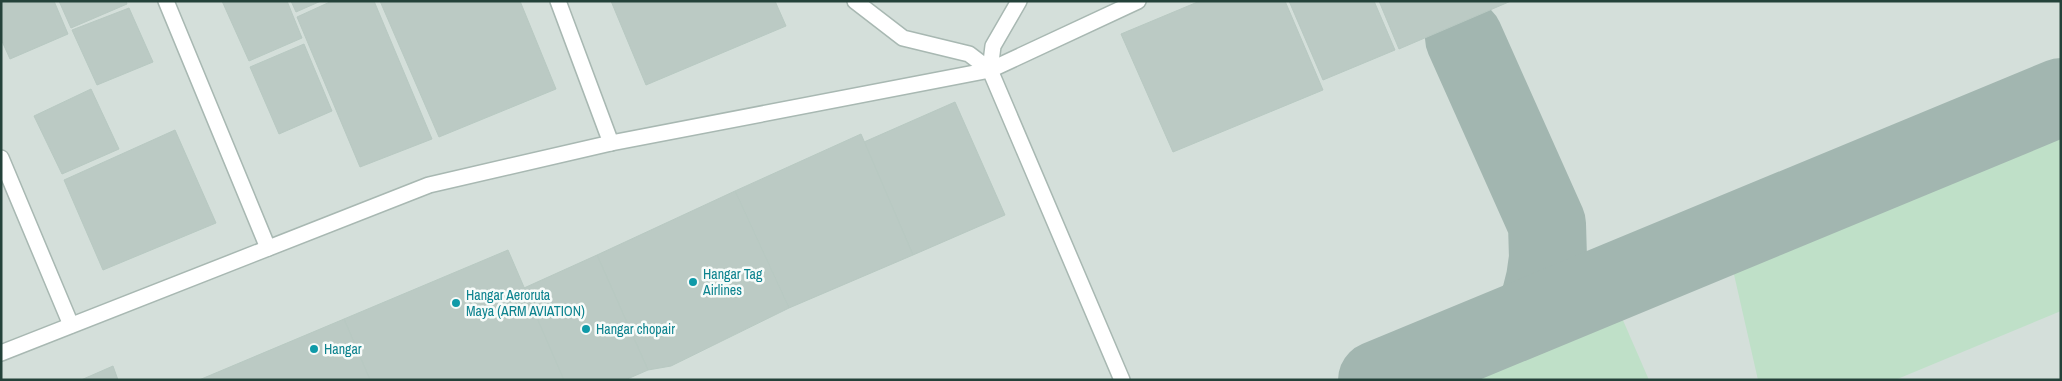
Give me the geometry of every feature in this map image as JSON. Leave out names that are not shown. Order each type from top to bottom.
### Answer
[{"type":"lane","points":[[166,1],[268,248]]},
{"type":"lane","points":[[558,1],[611,142]]},
{"type":"lane","points":[[855,1],[903,38],[969,54],[990,70]]},
{"type":"lane","points":[[1019,1],[992,46],[990,70],[1122,380]]},
{"type":"lane","points":[[1,353],[429,185],[611,142],[990,70],[1138,1]]},
{"type":"lane","points":[[1,158],[71,325]]},
{"type":"shaded area","points":[[1,1],[2061,1],[2061,380],[1,380]]},
{"type":"green space","points":[[2061,132],[2061,311],[1895,380],[1758,380],[1733,270]]},
{"type":"green space","points":[[1622,318],[1649,380],[1473,380]]},
{"type":"building","points":[[1,1],[54,1],[68,34],[10,59],[1,39]]},
{"type":"building","points":[[59,1],[126,1],[127,4],[71,28]]},
{"type":"building","points":[[222,1],[287,1],[302,38],[249,61]]},
{"type":"building","points":[[291,1],[321,1],[296,12]]},
{"type":"building","points":[[332,1],[374,1],[432,139],[360,167],[297,17]]},
{"type":"building","points":[[380,1],[520,1],[556,89],[439,137]]},
{"type":"building","points":[[611,1],[775,1],[786,26],[646,85]]},
{"type":"building","points":[[1200,1],[1285,1],[1323,90],[1173,152],[1121,34]]},
{"type":"building","points":[[1289,1],[1374,1],[1395,50],[1323,80]]},
{"type":"building","points":[[1379,1],[1511,1],[1399,49]]},
{"type":"building","points":[[129,8],[153,62],[97,85],[72,30]]},
{"type":"building","points":[[304,44],[332,111],[279,134],[250,67]]},
{"type":"building","points":[[91,89],[119,149],[62,174],[34,116]]},
{"type":"building","points":[[955,102],[1005,215],[913,255],[864,142]]},
{"type":"building","points":[[175,130],[216,223],[103,270],[64,180]]},
{"type":"building","points":[[861,134],[913,255],[789,308],[735,191]]},
{"type":"building","name":"Hangar Tag Airlines","points":[[735,191],[789,308],[671,366],[648,370],[597,255]]},
{"type":"building","name":"Hangar Aeroruta Maya (ARM AVIATION)","points":[[508,250],[564,380],[370,380],[344,319]]},
{"type":"building","name":"Hangar chopair","points":[[597,255],[648,370],[625,380],[564,380],[524,288]]},
{"type":"building","name":"Hangar","points":[[344,319],[370,380],[199,380]]},
{"type":"building","points":[[113,366],[118,380],[81,380]]},
{"type":"taxiway","points":[[1464,38],[1547,224],[1548,258],[1545,279],[1540,299],[1531,316]]},
{"type":"taxiway","points":[[1377,380],[2061,97]]},
{"type":"place","name":"Hangar Tag Airlines","points":[[693,282]]},
{"type":"place","name":"Hangar Aeroruta Maya (ARM AVIATION)","points":[[456,303]]},
{"type":"place","name":"Hangar chopair","points":[[586,329]]},
{"type":"place","name":"Hangar","points":[[314,349]]}]
